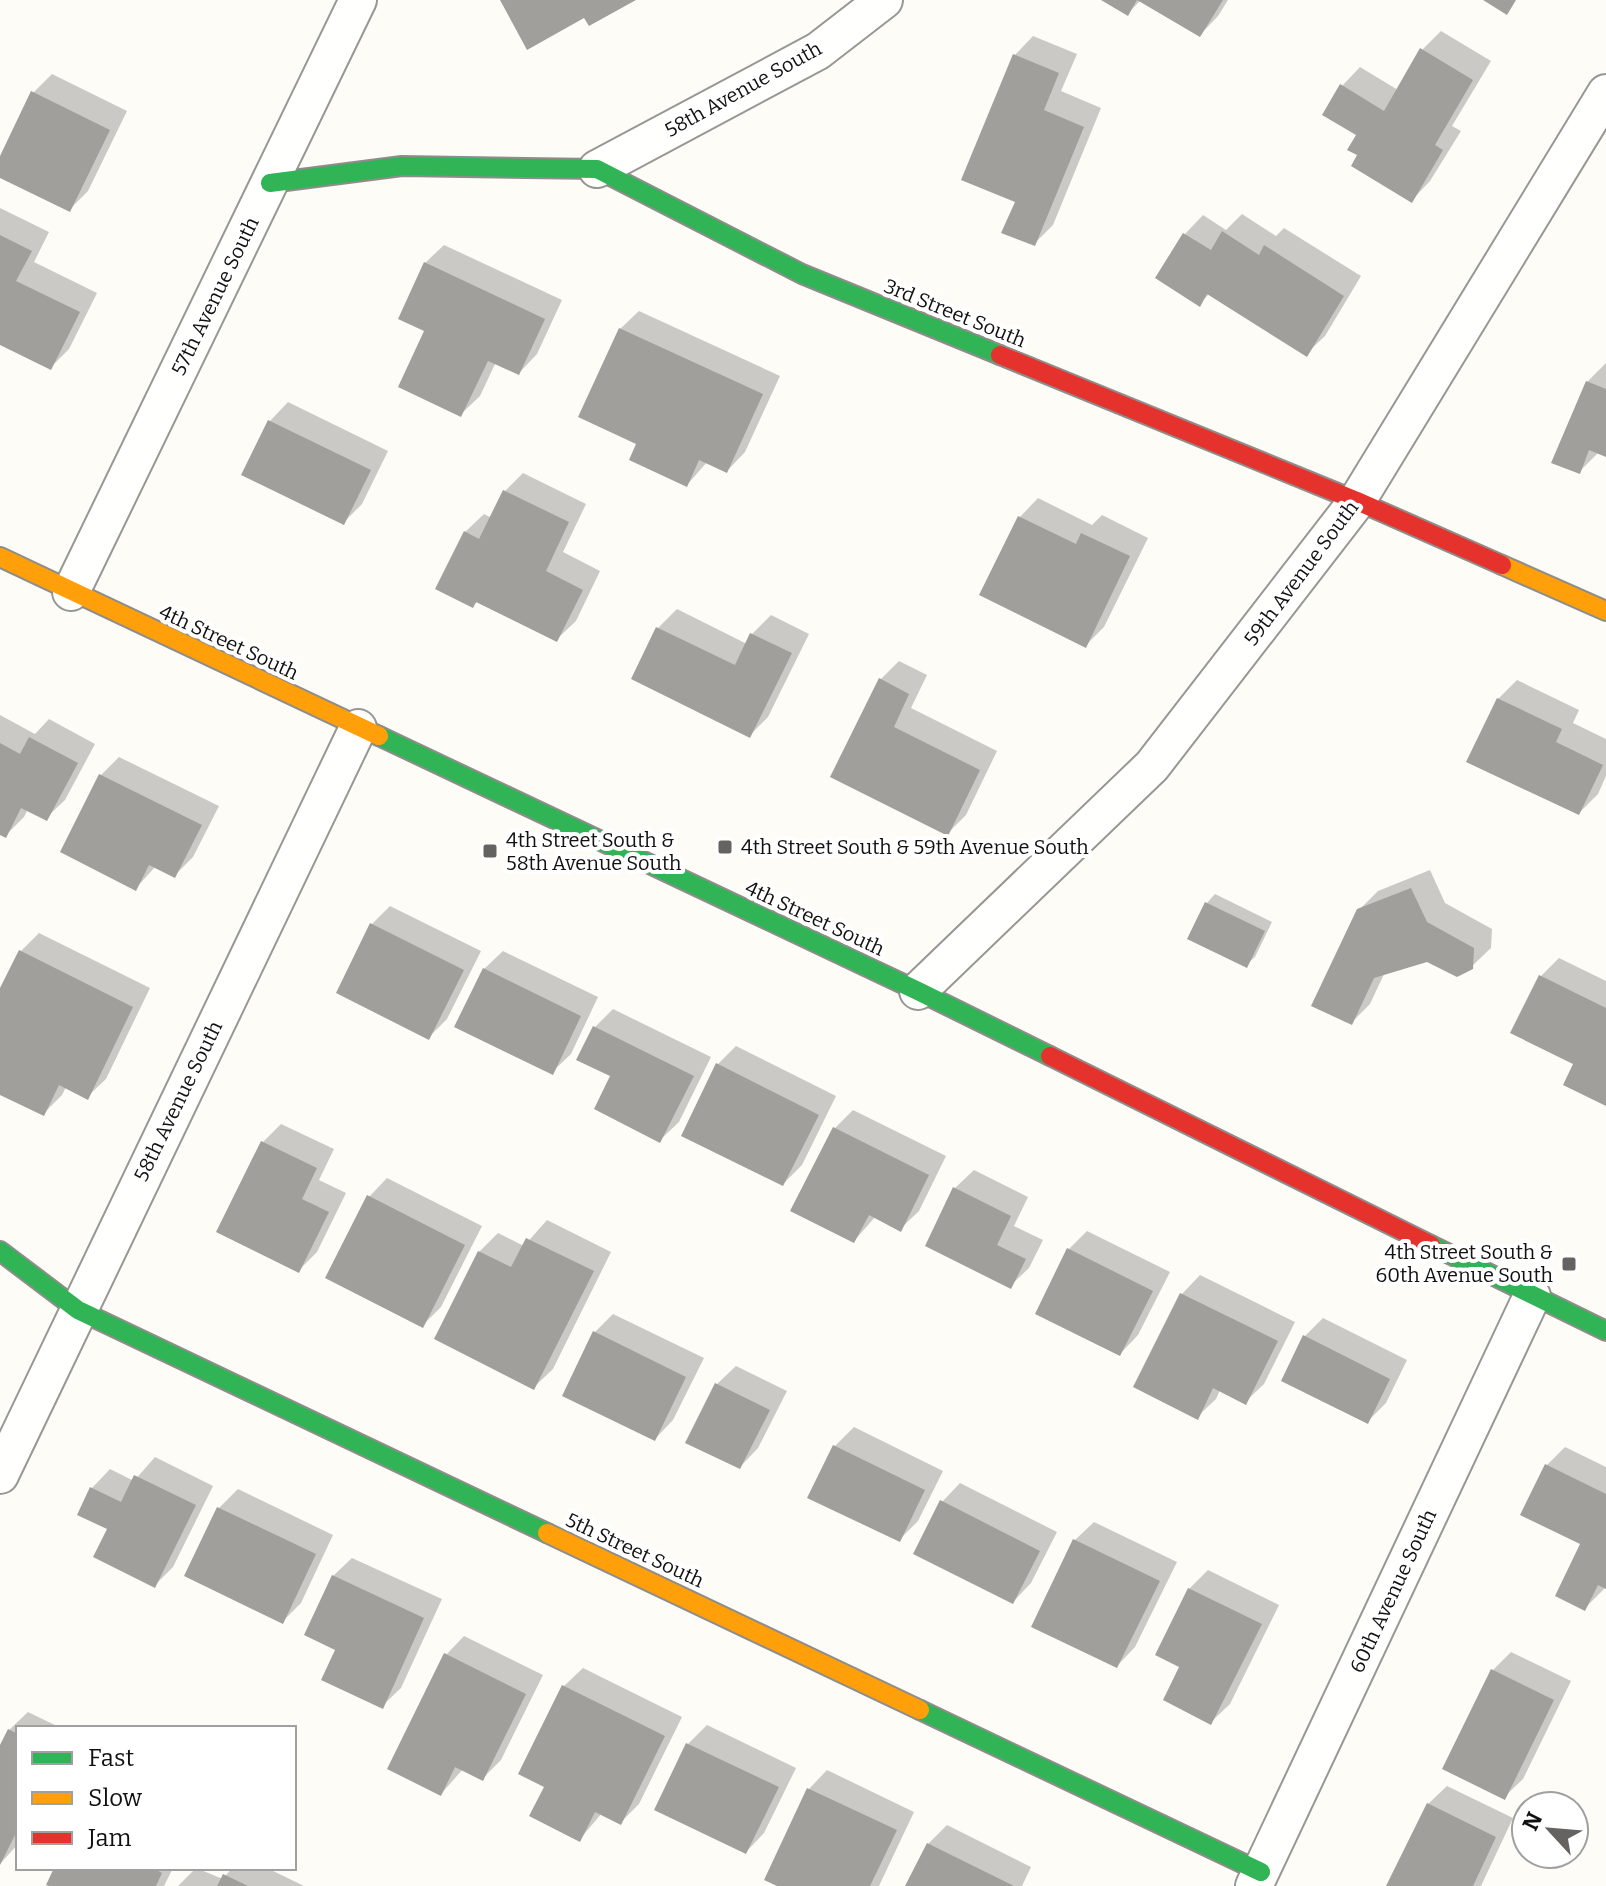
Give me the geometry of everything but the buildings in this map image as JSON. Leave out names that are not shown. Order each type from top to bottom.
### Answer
[{"type":"street","name":"57th Avenue South","points":[[71,592],[358,0]]},
{"type":"street","name":"58th Avenue South","points":[[597,169],[818,51],[884,0]]},
{"type":"street","name":"59th Avenue South","points":[[918,991],[1152,766],[1357,501],[1606,93]]},
{"type":"street","name":"3rd Street South","points":[[270,183],[402,166],[597,169],[802,274],[1357,501],[1606,611]]},
{"type":"street","name":"4th Street South","points":[[0,557],[918,991],[1606,1331]]},
{"type":"street","name":"58th Avenue South","points":[[0,1475],[358,728]]},
{"type":"street","name":"5th Street South","points":[[0,1251],[78,1310],[1257,1879]]},
{"type":"street","name":"60th Avenue South","points":[[1257,1879],[1532,1296]]},
{"type":"traffic: fast","points":[[270,183],[402,166],[597,169],[802,274],[1000,355]]},
{"type":"traffic: fast","points":[[379,736],[1050,1056]]},
{"type":"traffic: fast","points":[[1431,1245],[1606,1331]]},
{"type":"traffic: fast","points":[[0,1251],[78,1310],[547,1533]]},
{"type":"traffic: fast","points":[[920,1710],[1261,1872]]},
{"type":"traffic: slow","points":[[0,557],[379,736]]},
{"type":"traffic: slow","points":[[1502,565],[1606,611]]},
{"type":"traffic: slow","points":[[547,1533],[920,1710]]},
{"type":"traffic: jam","points":[[1000,355],[1357,501],[1502,565]]},
{"type":"traffic: jam","points":[[1050,1056],[1431,1245]]},
{"type":"place","name":"4th Street South & 59th Avenue South","points":[[725,847]]},
{"type":"place","name":"4th Street South & 58th Avenue South","points":[[490,851]]},
{"type":"place","name":"4th Street South & 60th Avenue South","points":[[1569,1264]]}]
